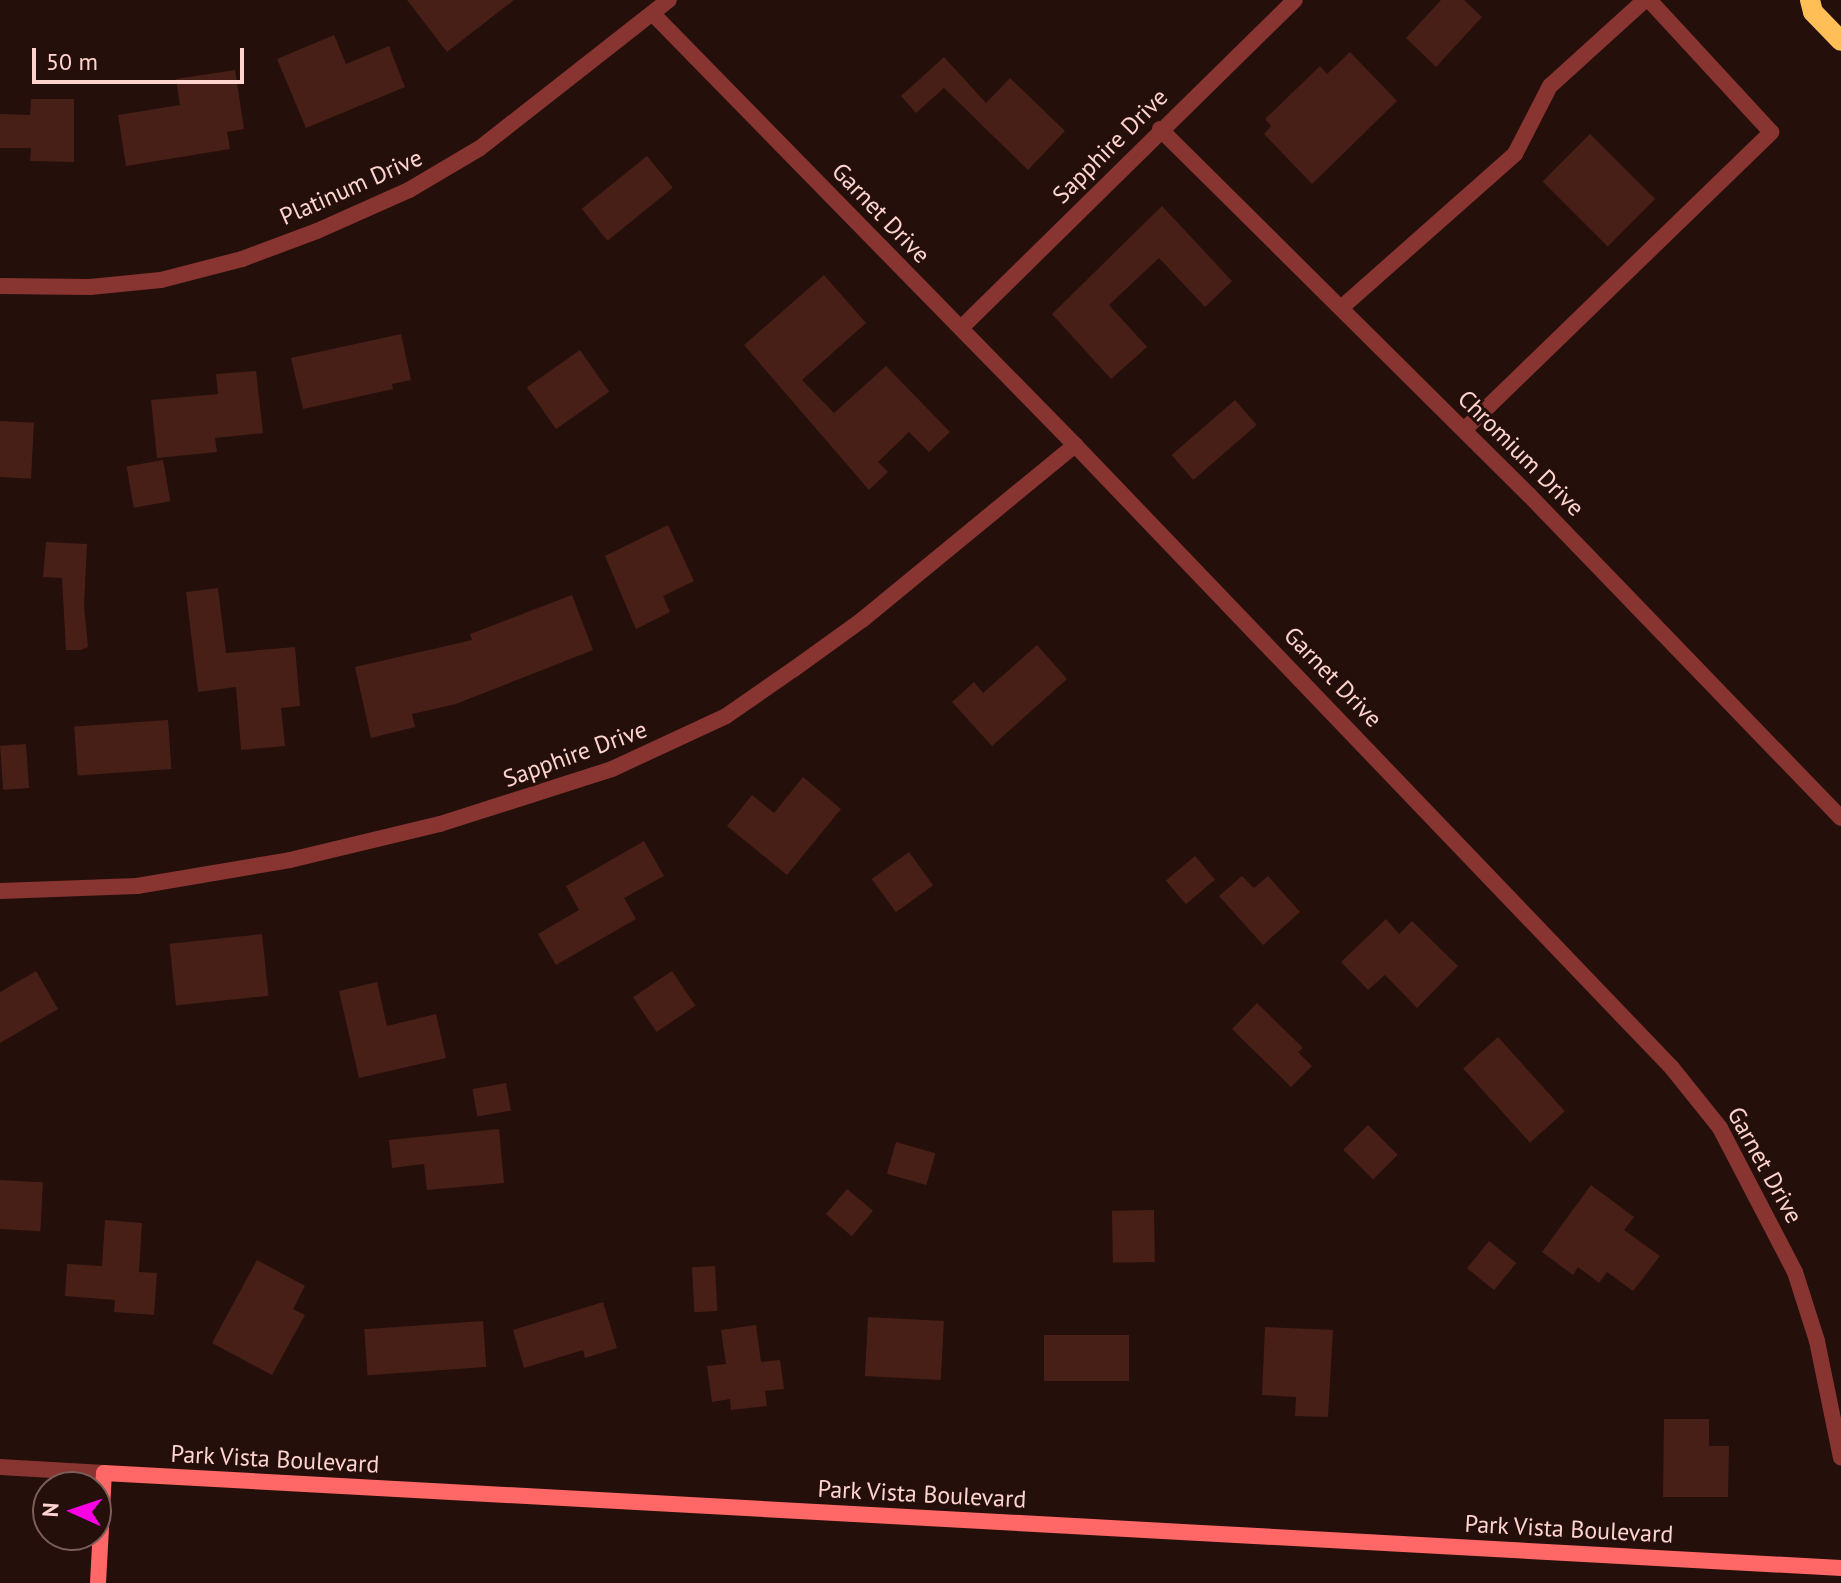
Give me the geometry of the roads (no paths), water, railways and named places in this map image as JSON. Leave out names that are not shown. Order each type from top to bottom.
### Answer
[{"type":"main road","points":[[1810,0],[1813,12],[1841,41]]},
{"type":"street","name":"Platinum Drive","points":[[0,286],[90,287],[161,280],[242,259],[317,231],[409,190],[469,155],[654,15],[669,0]]},
{"type":"street","name":"Sapphire Drive","points":[[961,328],[1160,129],[1295,0]]},
{"type":"street","points":[[1341,308],[1515,154],[1550,86],[1647,0],[1771,132],[1464,430]]},
{"type":"street","name":"Garnet Drive","points":[[654,15],[1619,1008],[1720,1128],[1795,1272],[1817,1341],[1841,1458]]},
{"type":"street","name":"Chromium Drive","points":[[1160,129],[1464,430],[1841,818]]},
{"type":"street","name":"Sapphire Drive","points":[[0,891],[137,886],[249,868],[440,824],[612,769],[726,716],[794,669],[862,620],[1075,445]]},
{"type":"street","name":"Park Vista Boulevard","points":[[0,1467],[69,1471]]},
{"type":"street","name":"Park Vista Boulevard","points":[[112,1473],[1841,1570]]},
{"type":"street","points":[[98,1583],[100,1551]]},
{"type":"street","points":[[1839,1583],[1841,1570]]}]
